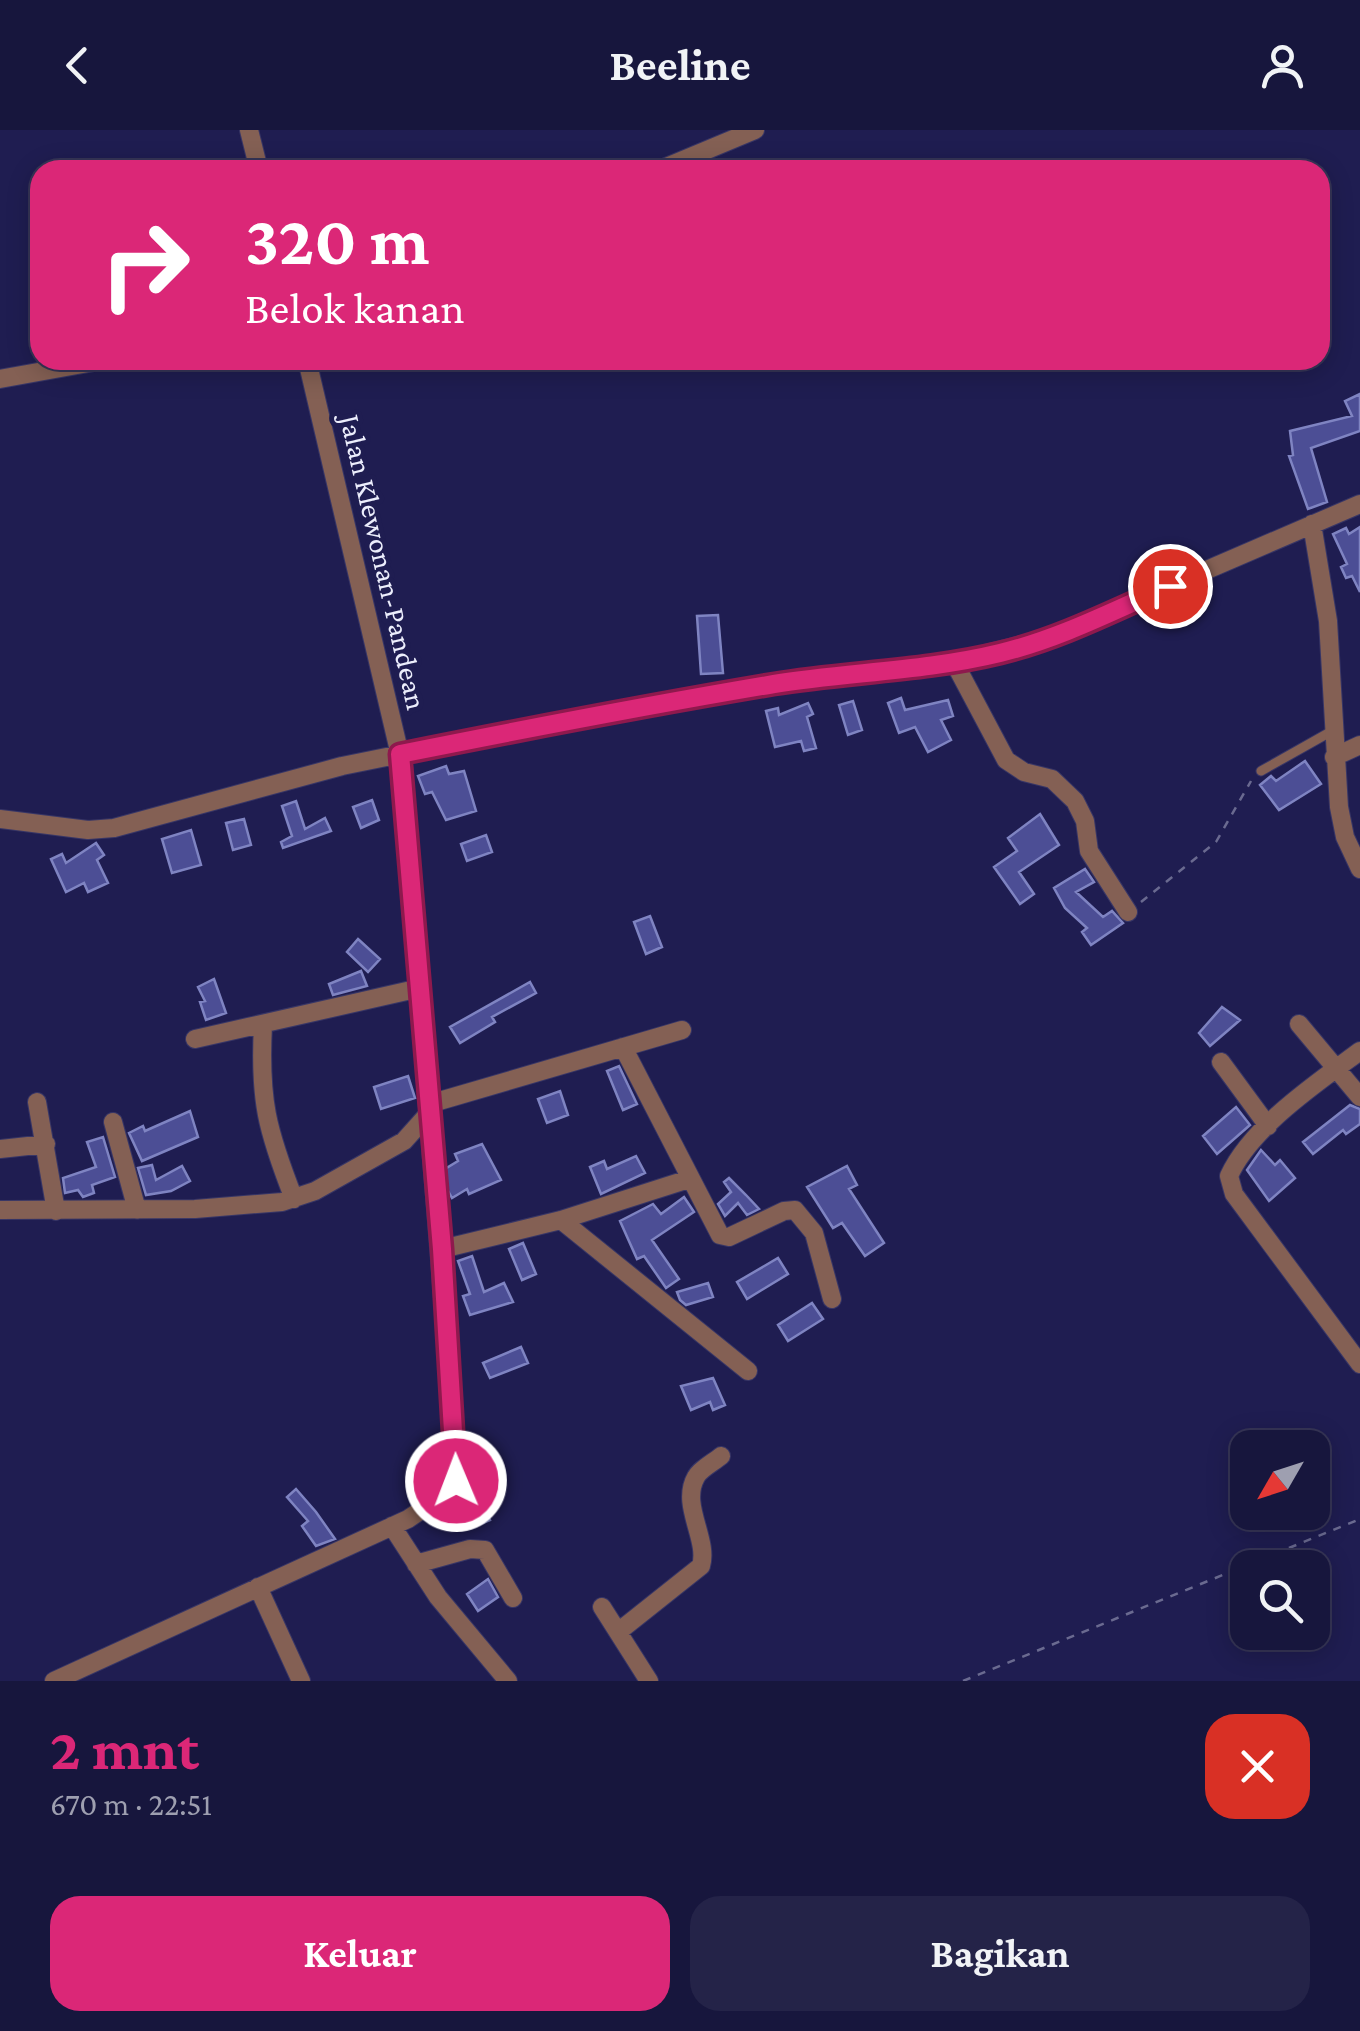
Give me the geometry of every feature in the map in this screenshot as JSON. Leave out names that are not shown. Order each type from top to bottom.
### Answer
[{"type":"street","points":[[249,130],[257,160]]},
{"type":"street","points":[[683,160],[754,130]]},
{"type":"street","points":[[0,379],[49,370]]},
{"type":"street","name":"Jalan Klewonan-Pandean","points":[[309,370],[400,754],[442,1249],[457,1475],[451,1489]]},
{"type":"street","points":[[0,819],[88,830],[114,828],[342,766],[578,718],[780,683],[954,662],[1049,638],[1360,504]]},
{"type":"street","points":[[1312,524],[1328,621],[1334,757],[1346,837],[1360,870]]},
{"type":"street","points":[[954,662],[1006,760],[1024,772],[1052,778],[1075,801],[1085,821],[1090,852],[1128,912]]},
{"type":"street","points":[[1334,757],[1360,745]]},
{"type":"street","points":[[195,1039],[420,988]]},
{"type":"street","points":[[1300,1024],[1360,1097]]},
{"type":"street","points":[[264,1025],[260,1079],[263,1108],[294,1199]]},
{"type":"street","points":[[0,1210],[137,1210],[294,1199],[404,1141],[429,1108],[682,1030]]},
{"type":"street","points":[[622,1047],[723,1237],[784,1211],[800,1214],[814,1233],[832,1300]]},
{"type":"street","points":[[1360,1051],[1268,1126],[1234,1165],[1230,1186],[1360,1364]]},
{"type":"street","points":[[1221,1062],[1268,1126]]},
{"type":"street","points":[[38,1102],[56,1211]]},
{"type":"street","points":[[113,1122],[137,1210]]},
{"type":"street","points":[[404,1141],[434,1160]]},
{"type":"street","points":[[0,1149],[46,1144]]},
{"type":"street","points":[[442,1249],[561,1220],[689,1179]]},
{"type":"street","points":[[561,1220],[748,1371]]},
{"type":"street","points":[[618,1632],[701,1566],[704,1554],[694,1518],[694,1482],[698,1474],[722,1456]]},
{"type":"street","points":[[54,1681],[392,1526],[451,1489]]},
{"type":"street","points":[[392,1526],[456,1621],[508,1681]]},
{"type":"street","points":[[416,1564],[485,1550],[513,1598]]},
{"type":"street","points":[[258,1587],[302,1681]]},
{"type":"street","points":[[602,1607],[649,1681]]},
{"type":"lane","points":[[1260,771],[1332,731]]},
{"type":"lane","points":[[451,1489],[484,1489]]},
{"type":"path","points":[[1128,912],[1216,842],[1260,771]]},
{"type":"path","points":[[963,1681],[1360,1518]]},
{"type":"building","points":[[1360,394],[1360,431],[1311,448],[1327,502],[1308,509],[1289,456],[1293,455],[1290,431],[1352,416],[1345,401]]},
{"type":"building","points":[[1360,527],[1360,592],[1352,576],[1346,578],[1341,567],[1347,564],[1333,534],[1346,528],[1349,534]]},
{"type":"building","points":[[718,615],[723,673],[701,674],[697,616]]},
{"type":"building","points":[[901,698],[905,710],[948,700],[953,716],[941,720],[951,740],[928,752],[915,727],[899,733],[888,703]]},
{"type":"building","points":[[853,701],[862,730],[848,735],[839,705]]},
{"type":"building","points":[[808,703],[813,714],[807,717],[816,748],[804,751],[801,741],[775,747],[766,711],[778,708],[779,715]]},
{"type":"building","points":[[1305,761],[1321,784],[1279,810],[1260,785],[1271,776],[1276,781]]},
{"type":"building","points":[[446,766],[449,774],[464,771],[476,811],[446,820],[432,792],[425,794],[418,776]]},
{"type":"building","points":[[372,800],[379,820],[361,828],[353,807]]},
{"type":"building","points":[[296,801],[305,829],[325,818],[331,831],[283,848],[281,842],[292,836],[282,806]]},
{"type":"building","points":[[1040,814],[1059,845],[1019,872],[1034,894],[1020,904],[994,867],[1017,851],[1008,838]]},
{"type":"building","points":[[244,819],[251,845],[233,850],[226,823]]},
{"type":"building","points":[[191,830],[201,865],[172,873],[162,839]]},
{"type":"building","points":[[486,835],[492,852],[467,861],[461,844]]},
{"type":"building","points":[[96,843],[104,855],[97,860],[108,883],[88,892],[84,883],[66,892],[51,859],[62,854],[66,863]]},
{"type":"building","points":[[1085,869],[1094,882],[1076,892],[1103,917],[1112,911],[1123,923],[1091,945],[1082,932],[1087,928],[1065,908],[1054,888]]},
{"type":"building","points":[[650,916],[662,947],[646,954],[634,922]]},
{"type":"building","points":[[358,939],[380,959],[368,972],[347,952]]},
{"type":"building","points":[[361,971],[367,986],[333,995],[329,984]]},
{"type":"building","points":[[214,979],[226,1013],[206,1020],[200,1002],[205,1001],[198,987]]},
{"type":"building","points":[[530,982],[536,993],[492,1017],[495,1022],[460,1043],[450,1027]]},
{"type":"building","points":[[1222,1007],[1240,1020],[1210,1046],[1199,1033]]},
{"type":"building","points":[[619,1066],[637,1104],[623,1110],[607,1071]]},
{"type":"building","points":[[408,1076],[415,1098],[381,1109],[374,1087]]},
{"type":"building","points":[[560,1091],[568,1115],[547,1123],[538,1099]]},
{"type":"building","points":[[1350,1105],[1360,1109],[1360,1124],[1346,1134],[1343,1130],[1313,1154],[1303,1142]]},
{"type":"building","points":[[1236,1107],[1250,1125],[1217,1154],[1203,1136]]},
{"type":"building","points":[[190,1111],[198,1137],[142,1161],[129,1133],[143,1126],[145,1131]]},
{"type":"building","points":[[103,1137],[115,1177],[92,1185],[94,1193],[83,1197],[78,1190],[65,1193],[63,1178],[96,1167],[87,1142]]},
{"type":"building","points":[[482,1144],[501,1180],[469,1194],[467,1189],[452,1198],[445,1169],[458,1161],[455,1154]]},
{"type":"building","points":[[1261,1150],[1275,1165],[1280,1160],[1295,1178],[1269,1201],[1247,1170]]},
{"type":"building","points":[[636,1156],[645,1173],[601,1194],[590,1167],[604,1161],[607,1169]]},
{"type":"building","points":[[152,1165],[156,1180],[182,1166],[190,1181],[171,1191],[146,1195],[138,1168]]},
{"type":"building","points":[[847,1166],[857,1185],[849,1189],[884,1243],[865,1256],[842,1223],[833,1228],[807,1187]]},
{"type":"building","points":[[729,1178],[759,1209],[747,1215],[738,1203],[725,1216],[718,1204],[731,1192],[724,1182]]},
{"type":"building","points":[[684,1197],[694,1212],[652,1240],[679,1279],[666,1288],[644,1256],[637,1259],[620,1221],[653,1204],[661,1214]]},
{"type":"building","points":[[523,1243],[536,1274],[522,1280],[509,1249]]},
{"type":"building","points":[[472,1256],[484,1292],[504,1283],[513,1302],[470,1315],[463,1296],[470,1294],[458,1261]]},
{"type":"building","points":[[778,1258],[788,1274],[747,1299],[737,1282]]},
{"type":"building","points":[[708,1283],[713,1297],[686,1305],[680,1300],[677,1292]]},
{"type":"building","points":[[812,1303],[823,1319],[788,1341],[778,1325]]},
{"type":"building","points":[[521,1347],[528,1363],[490,1378],[483,1363]]},
{"type":"building","points":[[713,1378],[725,1405],[713,1410],[710,1402],[691,1410],[681,1386]]},
{"type":"building","points":[[296,1489],[335,1539],[316,1546],[302,1526],[308,1521],[287,1497]]},
{"type":"building","points":[[480,1497],[490,1520],[471,1528],[460,1499]]},
{"type":"building","points":[[488,1579],[498,1597],[478,1611],[467,1594]]},
{"type":"route","points":[[456,1481],[442,1249],[400,754],[780,683],[954,662],[1003,652],[1049,638],[1170,586]]}]
